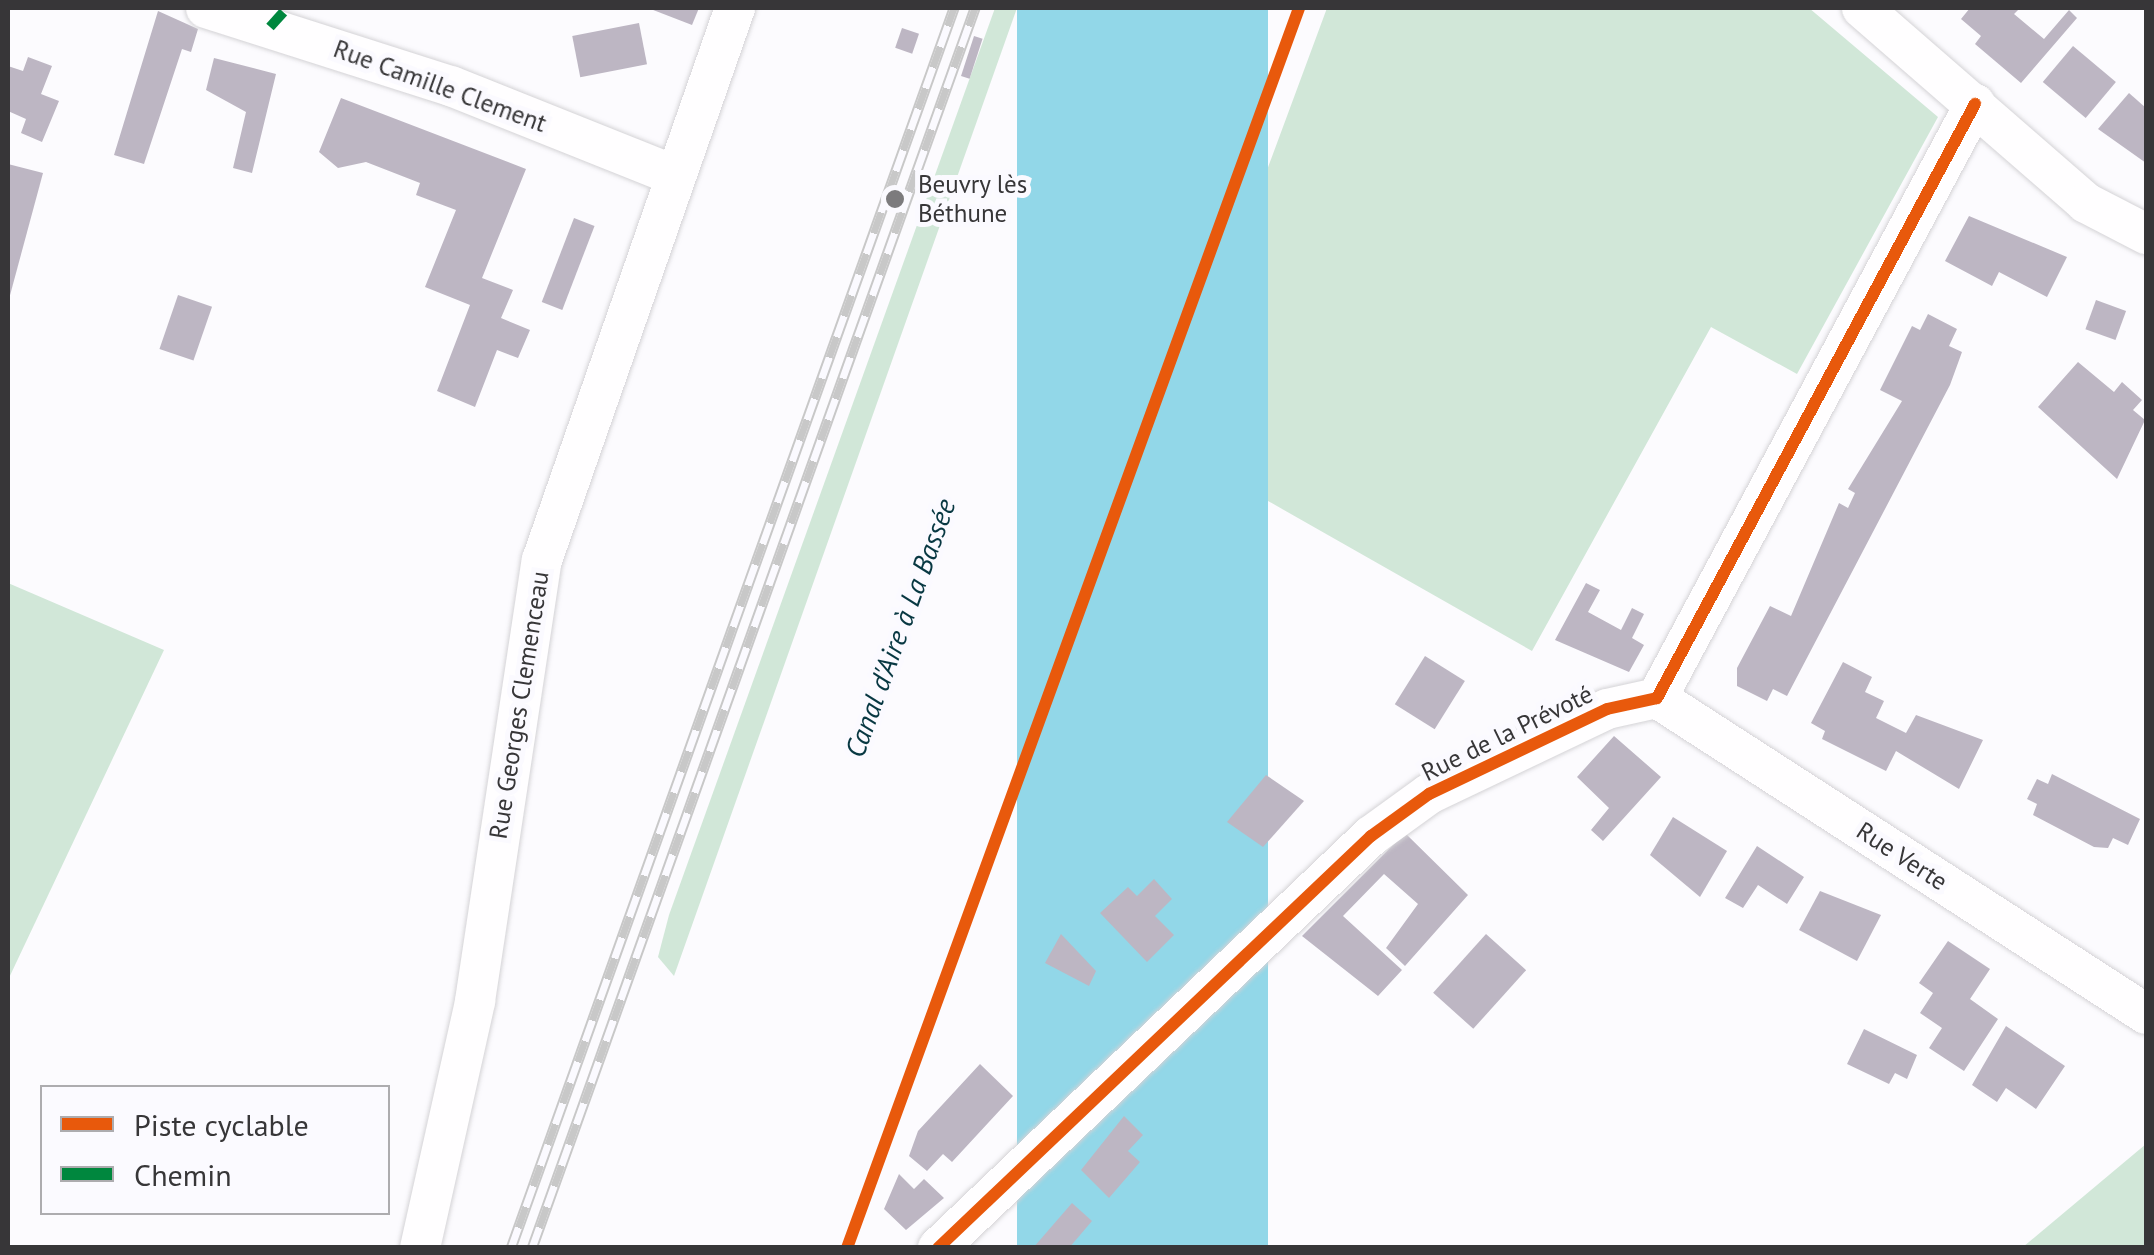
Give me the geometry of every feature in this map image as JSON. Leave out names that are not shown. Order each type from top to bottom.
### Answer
[{"type":"street","name":"Rue Camille Clement","points":[[206,8],[452,86],[671,174]]},
{"type":"street","name":"Rue Georges Clemenceau","points":[[420,1248],[475,1001],[542,560],[671,174],[735,8]]},
{"type":"street","points":[[1862,8],[2086,203],[2146,234]]},
{"type":"street","points":[[1657,698],[1975,104]]},
{"type":"street","name":"Rue Verte","points":[[1657,698],[2146,1014]]},
{"type":"street","name":"Rue de la Prévoté","points":[[938,1248],[1371,836],[1429,794],[1606,709],[1657,698]]},
{"type":"green space","points":[[995,8],[1017,8],[674,976],[658,957],[669,915]]},
{"type":"green space","points":[[1327,8],[1809,8],[1938,117],[1797,374],[1711,327],[1532,651],[1166,443]]},
{"type":"green space","points":[[8,583],[164,650],[8,980]]},
{"type":"green space","points":[[2146,1144],[2146,1247],[2023,1247]]},
{"type":"water","points":[[1017,8],[1268,8],[1268,1248],[1017,1248]]},
{"type":"building","points":[[648,8],[699,8],[692,25]]},
{"type":"building","points":[[1970,8],[2020,8],[2014,14],[2044,39],[2069,10],[2077,18],[2021,83],[1975,44],[1981,36],[1961,19]]},
{"type":"building","points":[[158,11],[198,29],[191,52],[182,49],[144,164],[114,155]]},
{"type":"building","points":[[639,23],[647,64],[580,77],[572,36]]},
{"type":"building","points":[[902,28],[919,34],[912,54],[895,48]]},
{"type":"building","points":[[974,36],[983,39],[970,79],[961,76]]},
{"type":"building","points":[[2073,46],[2116,82],[2086,118],[2043,82]]},
{"type":"building","points":[[28,57],[52,66],[41,94],[59,101],[42,142],[21,133],[26,119],[8,111],[8,66],[23,71]]},
{"type":"building","points":[[214,58],[276,74],[252,173],[233,168],[246,112],[206,90]]},
{"type":"building","points":[[2129,93],[2146,108],[2146,163],[2098,129]]},
{"type":"building","points":[[341,98],[526,169],[482,278],[513,290],[501,318],[530,330],[518,358],[497,350],[475,407],[437,391],[470,305],[425,287],[456,210],[416,195],[420,183],[366,162],[338,168],[319,152]]},
{"type":"building","points":[[8,164],[43,173],[9,299],[8,299]]},
{"type":"building","points":[[1969,216],[2067,257],[2047,297],[1999,272],[1992,286],[1945,261]]},
{"type":"building","points":[[574,218],[595,226],[562,310],[542,302]]},
{"type":"building","points":[[178,295],[212,307],[193,361],[159,349]]},
{"type":"building","points":[[2096,300],[2126,311],[2115,340],[2085,329]]},
{"type":"building","points":[[1928,314],[1957,329],[1949,346],[1962,352],[1950,385],[1787,696],[1773,689],[1767,701],[1737,686],[1737,668],[1770,606],[1791,616],[1839,503],[1848,508],[1855,493],[1848,489],[1902,401],[1880,390],[1912,326],[1920,330]]},
{"type":"building","points":[[2078,362],[2114,392],[2122,382],[2142,400],[2133,410],[2145,420],[2117,479],[2038,407]]},
{"type":"building","points":[[1586,583],[1600,590],[1588,612],[1621,630],[1632,608],[1644,614],[1632,638],[1644,645],[1629,672],[1555,640]]},
{"type":"building","points":[[1425,656],[1465,681],[1435,729],[1395,704]]},
{"type":"building","points":[[1843,662],[1872,677],[1865,692],[1884,701],[1876,718],[1906,733],[1916,715],[1983,740],[1959,789],[1896,751],[1886,771],[1822,739],[1825,731],[1811,723]]},
{"type":"building","points":[[1614,736],[1661,777],[1603,841],[1591,830],[1609,808],[1577,777]]},
{"type":"building","points":[[2052,774],[2140,819],[2128,845],[2113,838],[2108,848],[2094,847],[2033,815],[2037,804],[2027,799],[2037,779],[2048,784]]},
{"type":"building","points":[[1266,775],[1304,801],[1263,847],[1227,822]]},
{"type":"building","points":[[1673,817],[1727,851],[1700,897],[1650,855]]},
{"type":"building","points":[[1405,833],[1468,895],[1405,966],[1386,948],[1418,904],[1384,874],[1343,916],[1402,970],[1378,996],[1302,936]]},
{"type":"building","points":[[1757,846],[1804,877],[1787,904],[1758,885],[1743,908],[1725,898]]},
{"type":"building","points":[[1154,879],[1172,899],[1155,916],[1174,935],[1147,962],[1100,913],[1128,887],[1137,896]]},
{"type":"building","points":[[1820,891],[1881,915],[1857,961],[1799,930]]},
{"type":"building","points":[[1061,934],[1096,971],[1089,986],[1045,963]]},
{"type":"building","points":[[1486,934],[1526,970],[1473,1029],[1433,993]]},
{"type":"building","points":[[1948,941],[1990,969],[1970,999],[1998,1019],[1964,1071],[1929,1048],[1942,1028],[1920,1013],[1933,993],[1919,983]]},
{"type":"building","points":[[2006,1026],[2065,1066],[2036,1109],[2006,1088],[1997,1102],[1972,1085]]},
{"type":"building","points":[[1864,1029],[1917,1055],[1907,1079],[1895,1073],[1889,1084],[1847,1064]]},
{"type":"building","points":[[980,1064],[1013,1096],[952,1162],[943,1154],[927,1171],[909,1156],[918,1131]]},
{"type":"building","points":[[1124,1116],[1143,1135],[1128,1151],[1140,1162],[1109,1198],[1081,1170]]},
{"type":"building","points":[[899,1174],[914,1189],[924,1179],[944,1198],[906,1230],[884,1209]]},
{"type":"building","points":[[1072,1203],[1092,1221],[1069,1248],[1033,1248]]},
{"type":"railway","points":[[511,1248],[954,8]]},
{"type":"railway","points":[[532,1248],[975,8]]},
{"type":"marked path","points":[[270,27],[287,8]]},
{"type":"cycle path","points":[[847,1248],[1299,8]]},
{"type":"cycle path","points":[[938,1248],[1371,836],[1429,794],[1607,709],[1657,698],[1975,104]]},
{"type":"place","name":"Beuvry lès Béthune","points":[[895,199]]},
{"type":"water label","name":"Canal d'Aire à La Bassée","points":[[900,628]]}]
